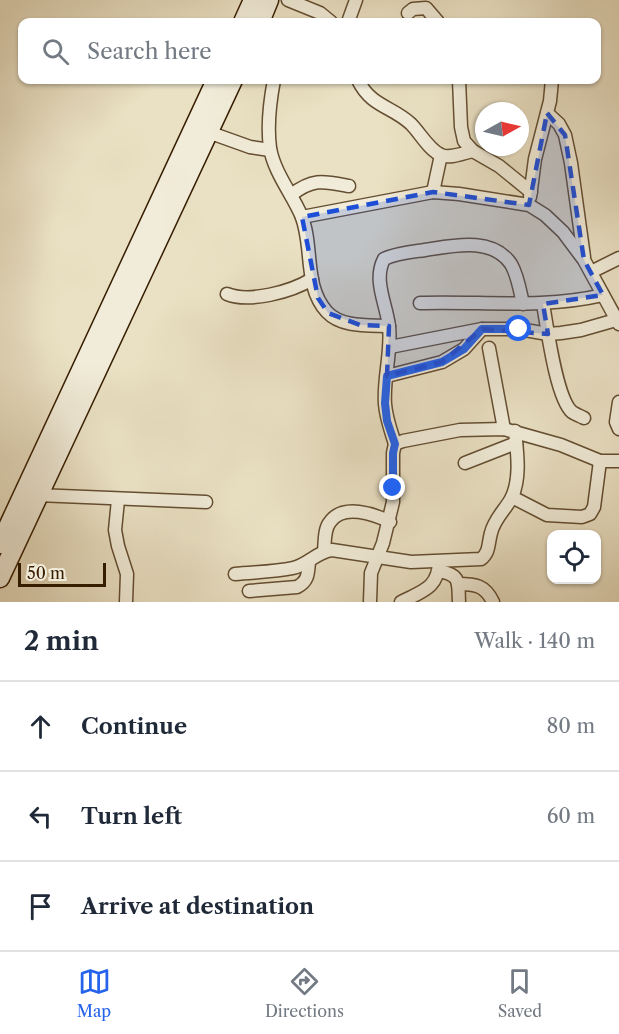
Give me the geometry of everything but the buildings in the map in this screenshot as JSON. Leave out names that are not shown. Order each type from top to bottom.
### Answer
[{"type":"main road","points":[[253,0],[255,18]]},
{"type":"main road","points":[[258,18],[269,0]]},
{"type":"main road","points":[[0,544],[214,84]]},
{"type":"main road","points":[[0,578],[231,84]]},
{"type":"street","points":[[288,0],[320,13],[326,18]]},
{"type":"street","points":[[349,18],[356,0]]},
{"type":"street","points":[[408,14],[413,9],[426,8],[435,18]]},
{"type":"street","points":[[274,84],[269,128],[270,150],[302,217],[312,279],[318,298],[328,313],[341,321],[360,325],[389,326]]},
{"type":"street","points":[[360,84],[364,92],[408,122],[441,155],[458,155],[473,151]]},
{"type":"street","points":[[390,347],[482,329],[519,329],[548,334],[618,322],[584,260],[563,231],[493,162],[473,151],[464,141],[461,127],[459,84]]},
{"type":"street","points":[[530,198],[551,84]]},
{"type":"street","points":[[547,113],[559,124],[565,135],[584,260]]},
{"type":"street","points":[[208,132],[250,147],[270,150]]},
{"type":"street","points":[[433,192],[441,155]]},
{"type":"street","points":[[291,195],[300,188],[318,181],[349,186]]},
{"type":"street","points":[[302,217],[433,192],[530,198]]},
{"type":"street","points":[[370,602],[371,573],[390,522],[393,501],[395,444],[387,421],[385,403],[390,347],[389,326],[379,279],[384,259],[401,253],[461,244],[488,248],[502,255],[510,263],[516,275],[523,304]]},
{"type":"street","points":[[591,272],[619,258]]},
{"type":"street","points":[[227,294],[250,299],[293,288],[312,279]]},
{"type":"street","points":[[420,303],[543,304],[582,300],[603,295]]},
{"type":"street","points":[[543,304],[564,401],[572,412],[584,418]]},
{"type":"street","points":[[387,376],[448,359],[464,349],[482,329]]},
{"type":"street","points":[[236,574],[292,568],[324,551],[344,551],[439,566],[481,559],[486,554],[491,532],[498,517],[512,497],[516,481],[512,434],[489,348]]},
{"type":"street","points":[[619,402],[616,422],[619,429]]},
{"type":"street","points":[[395,444],[460,430],[486,428],[561,445],[600,461],[619,461]]},
{"type":"street","points":[[465,463],[512,434]]},
{"type":"street","points":[[512,497],[547,515],[582,517],[590,514],[594,507],[600,461]]},
{"type":"street","points":[[37,495],[206,502]]},
{"type":"street","points":[[118,500],[115,530],[127,574],[126,602]]},
{"type":"street","points":[[324,551],[329,522],[345,513],[372,513],[390,522]]},
{"type":"street","points":[[249,591],[297,587],[304,584],[307,579],[309,561]]},
{"type":"street","points":[[439,566],[456,578],[459,602]]},
{"type":"street","points":[[401,602],[432,585],[439,566]]},
{"type":"street","points":[[458,584],[483,587],[493,602]]},
{"type":"highlighted area","points":[[547,113],[565,135],[584,260],[603,295],[543,304],[548,334],[482,329],[442,362],[387,376],[389,326],[360,325],[328,313],[318,298],[302,217],[433,192],[529,205]]},
{"type":"route","points":[[393,488],[395,444],[387,421],[385,386],[387,376],[454,357],[482,329],[519,329]]}]
